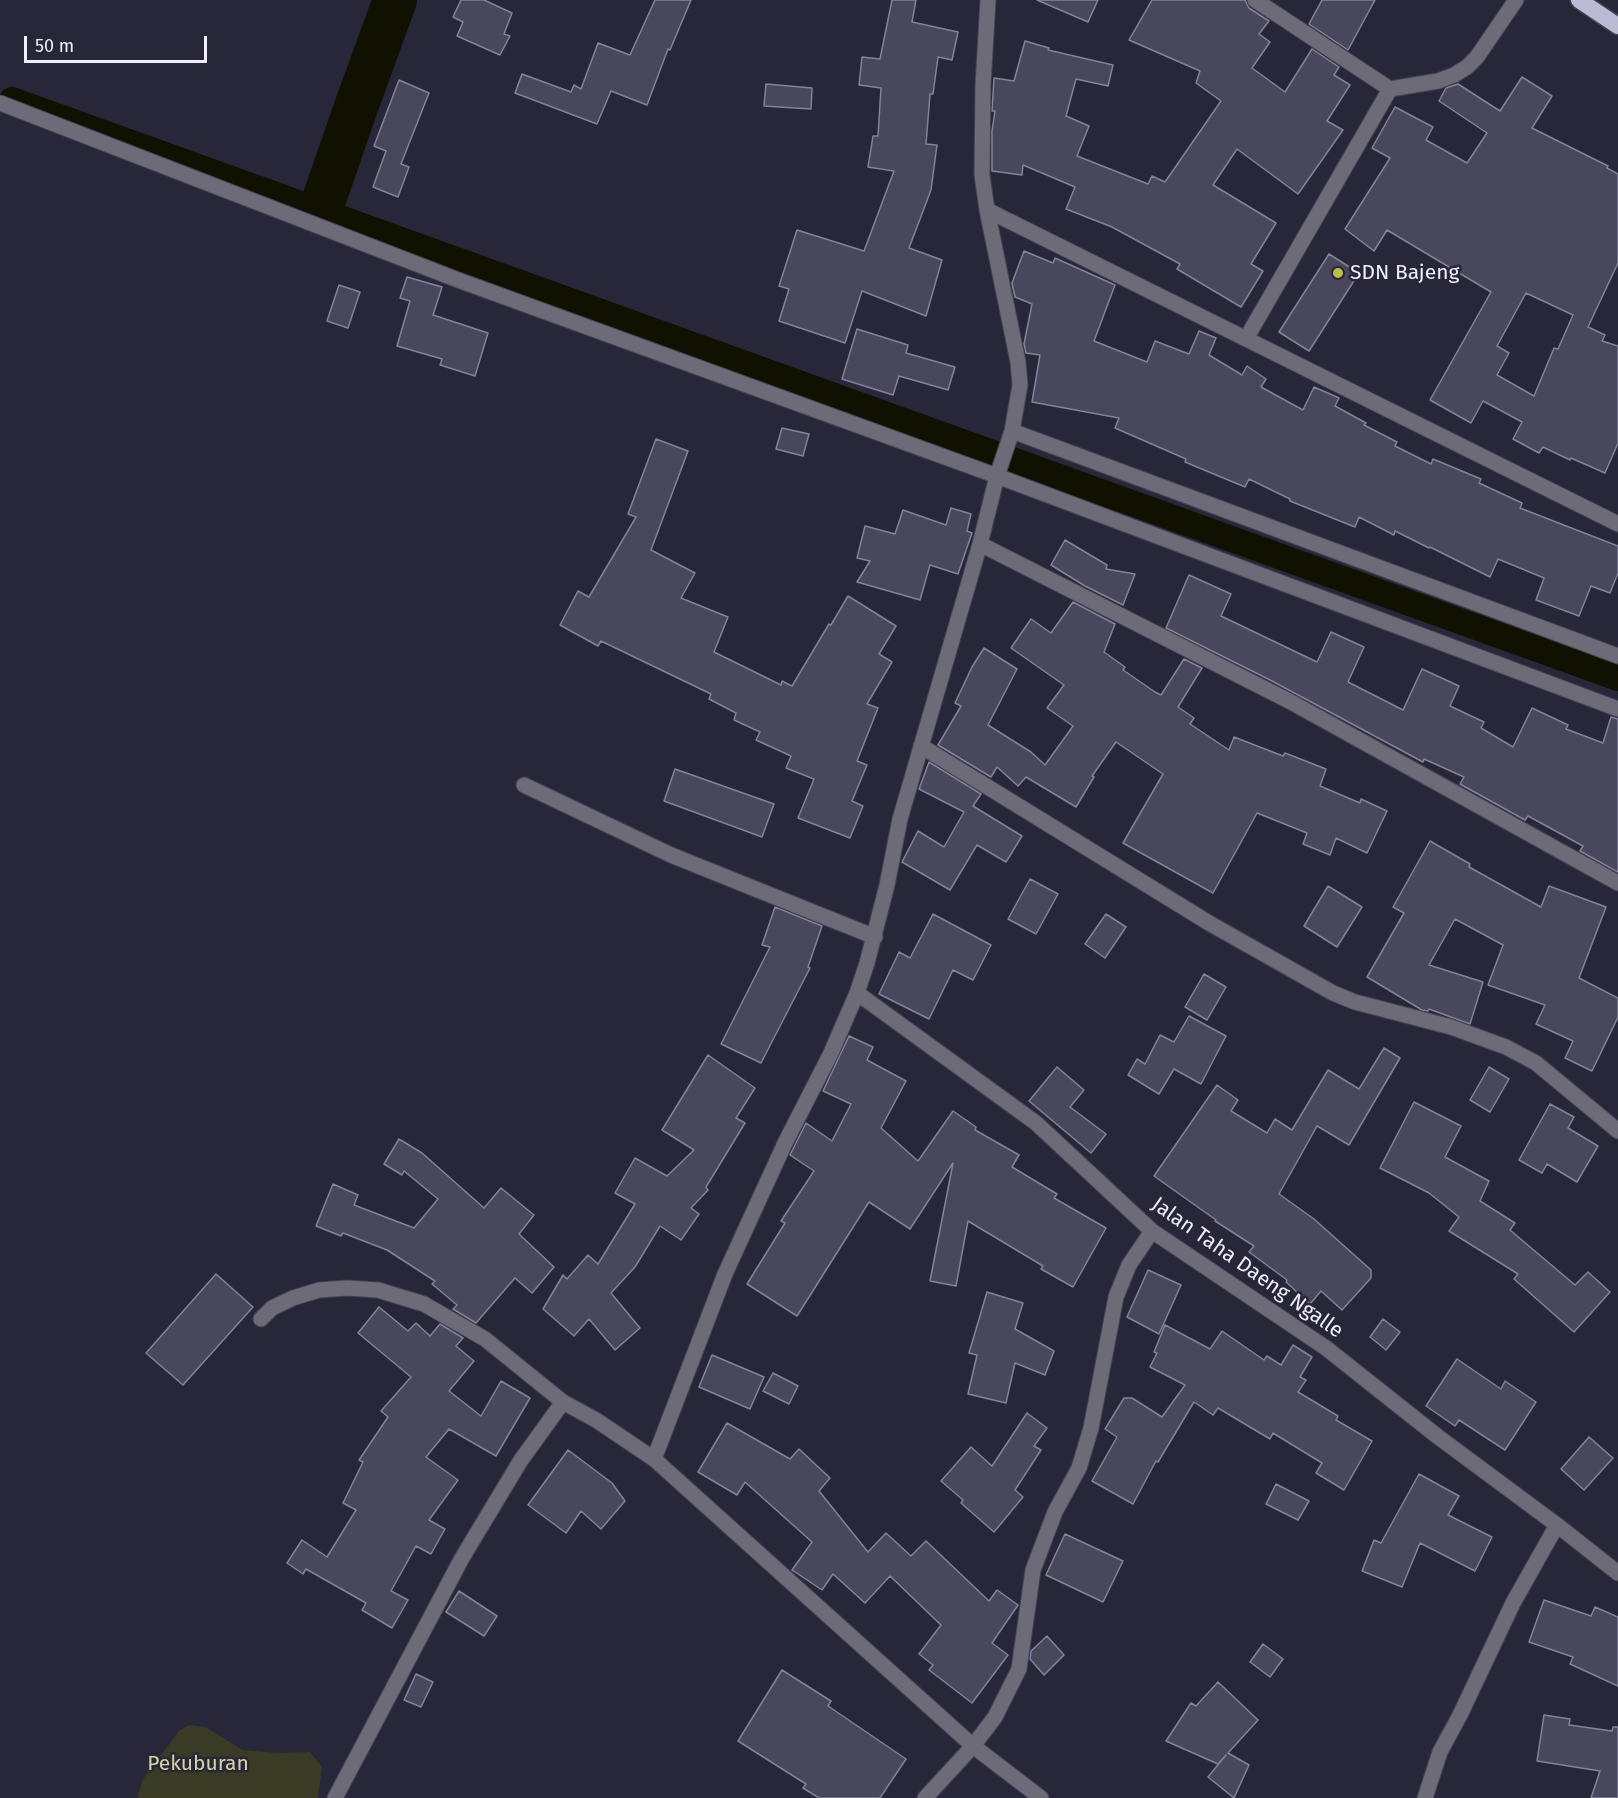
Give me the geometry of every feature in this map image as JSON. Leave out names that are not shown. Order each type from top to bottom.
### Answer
[{"type":"highway","points":[[1579,0],[1618,26]]},
{"type":"street","points":[[654,1460],[725,1274],[785,1143],[831,1053],[857,993],[874,937],[900,819],[980,544],[998,472],[1011,435],[1020,385],[1018,362],[982,176],[983,85],[988,0]]},
{"type":"street","points":[[1255,0],[1389,89],[1438,81],[1467,67],[1477,57],[1516,0]]},
{"type":"street","points":[[1247,337],[1389,89]]},
{"type":"street","points":[[0,103],[458,280],[998,472],[1618,709]]},
{"type":"street","points":[[987,210],[1247,337],[1618,524]]},
{"type":"street","points":[[1011,435],[1618,656]]},
{"type":"street","points":[[980,544],[1291,702],[1618,883]]},
{"type":"street","points":[[921,746],[1188,910],[1333,993],[1355,1002],[1451,1027],[1516,1052],[1536,1063],[1618,1131]]},
{"type":"street","points":[[524,785],[672,855],[874,937]]},
{"type":"street","name":"Jalan Taha Daeng Ngalle","points":[[857,993],[1036,1123],[1152,1231],[1326,1348],[1437,1436],[1618,1573]]},
{"type":"street","points":[[925,1798],[973,1746],[995,1717],[1019,1669],[1033,1570],[1055,1512],[1079,1468],[1091,1428],[1116,1297],[1129,1265],[1152,1231]]},
{"type":"street","points":[[261,1319],[272,1308],[293,1298],[319,1290],[347,1288],[378,1290],[424,1304],[485,1339],[563,1402],[596,1420],[654,1460],[973,1746],[1041,1798]]},
{"type":"street","points":[[335,1798],[462,1558],[521,1460],[563,1402]]},
{"type":"street","points":[[1425,1798],[1440,1752],[1513,1603],[1557,1525]]},
{"type":"green space","name":"Pekuburan","points":[[189,1725],[205,1727],[243,1750],[278,1753],[310,1752],[322,1767],[318,1798],[137,1798],[143,1779],[179,1731]]},
{"type":"building","points":[[461,0],[484,0],[512,13],[504,34],[510,36],[500,55],[457,36],[463,22],[453,17]]},
{"type":"building","points":[[655,0],[691,0],[670,50],[668,49],[647,105],[611,91],[597,124],[515,93],[522,74],[571,92],[574,85],[581,89],[598,43],[630,55]]},
{"type":"building","points":[[892,0],[916,0],[912,22],[958,32],[952,60],[938,57],[933,94],[930,94],[926,144],[937,145],[931,190],[909,248],[942,260],[926,316],[862,291],[845,343],[779,321],[789,289],[779,286],[797,230],[864,251],[894,171],[868,167],[873,136],[878,136],[881,88],[859,85],[862,57],[880,59]]},
{"type":"building","points":[[1037,0],[1098,0],[1088,22]]},
{"type":"building","points":[[1152,0],[1245,0],[1249,8],[1269,21],[1259,34],[1270,42],[1252,68],[1285,92],[1312,49],[1339,67],[1334,75],[1350,85],[1327,121],[1343,130],[1298,194],[1237,149],[1213,185],[1276,223],[1251,264],[1263,271],[1241,307],[1177,269],[1180,264],[1112,227],[1066,209],[1075,187],[1023,165],[1022,175],[992,171],[994,78],[1014,81],[1025,41],[1049,48],[1048,50],[1113,65],[1108,86],[1076,79],[1066,116],[1089,126],[1077,156],[1148,184],[1152,176],[1165,182],[1221,101],[1196,83],[1200,71],[1129,40]]},
{"type":"building","points":[[1322,0],[1375,0],[1348,50],[1309,24]]},
{"type":"building","points":[[1522,77],[1552,96],[1532,128],[1608,166],[1607,168],[1618,174],[1618,263],[1588,327],[1605,335],[1602,341],[1618,346],[1618,443],[1605,473],[1543,447],[1539,453],[1513,439],[1522,422],[1483,401],[1471,423],[1430,400],[1491,292],[1387,230],[1374,251],[1345,229],[1390,158],[1372,148],[1395,107],[1433,127],[1426,140],[1467,163],[1487,133],[1439,101],[1446,88],[1458,84],[1500,111]],"holes":[[[1526,293],[1573,315],[1558,349],[1554,348],[1534,396],[1497,375],[1509,353],[1497,346]]]},
{"type":"building","points":[[399,80],[429,93],[401,164],[409,167],[398,197],[373,187],[386,151],[374,146]]},
{"type":"building","points":[[766,84],[812,88],[811,109],[764,106]]},
{"type":"building","points":[[1024,251],[1053,263],[1055,258],[1115,285],[1094,341],[1147,362],[1155,341],[1189,354],[1199,331],[1216,338],[1209,355],[1242,375],[1247,366],[1266,379],[1261,387],[1303,410],[1314,387],[1339,398],[1335,406],[1366,423],[1364,425],[1397,442],[1395,446],[1431,464],[1433,459],[1481,479],[1479,483],[1522,503],[1520,508],[1618,546],[1618,573],[1610,593],[1591,586],[1579,616],[1536,600],[1544,578],[1498,559],[1490,577],[1430,547],[1395,531],[1394,535],[1359,517],[1355,527],[1290,501],[1249,479],[1245,487],[1185,462],[1186,459],[1115,428],[1119,418],[1032,402],[1040,355],[1026,353],[1024,344],[1032,304],[1015,297],[1012,283]]},
{"type":"building","points":[[1329,254],[1359,273],[1309,351],[1279,332]]},
{"type":"building","points":[[407,277],[442,287],[433,315],[488,333],[475,376],[440,365],[442,359],[397,346],[410,301],[400,298]]},
{"type":"building","points":[[339,285],[360,292],[348,328],[327,321]]},
{"type":"building","points":[[857,329],[908,345],[906,353],[955,367],[948,390],[899,376],[893,395],[842,379]]},
{"type":"building","points":[[782,428],[809,434],[803,456],[776,449]]},
{"type":"building","points":[[656,439],[688,451],[651,550],[695,573],[681,598],[728,617],[714,652],[781,685],[782,681],[792,686],[848,596],[896,626],[879,654],[892,662],[867,704],[878,708],[857,761],[867,765],[852,801],[863,806],[850,838],[798,818],[814,779],[786,768],[791,756],[756,740],[760,732],[734,720],[736,713],[709,699],[711,694],[601,641],[598,646],[560,625],[578,591],[589,597],[636,517],[628,514]]},
{"type":"building","points":[[951,508],[971,514],[967,531],[972,533],[958,574],[930,565],[920,600],[857,582],[870,561],[857,558],[865,526],[895,534],[903,510],[946,525]]},
{"type":"building","points":[[1065,540],[1107,565],[1106,569],[1135,574],[1123,605],[1085,586],[1051,565]]},
{"type":"building","points":[[1189,575],[1231,594],[1221,616],[1317,662],[1331,632],[1364,647],[1348,682],[1403,710],[1422,669],[1459,686],[1450,706],[1484,722],[1481,728],[1513,747],[1532,708],[1568,725],[1566,729],[1603,743],[1611,717],[1618,719],[1618,872],[1580,851],[1583,846],[1528,816],[1525,820],[1460,784],[1464,777],[1424,759],[1423,762],[1272,681],[1166,628]]},
{"type":"building","points":[[1073,602],[1115,624],[1104,652],[1125,667],[1123,670],[1155,692],[1161,695],[1184,659],[1202,668],[1178,707],[1194,718],[1190,724],[1229,750],[1234,737],[1283,756],[1285,753],[1326,769],[1320,786],[1360,803],[1361,799],[1387,811],[1367,853],[1336,838],[1330,855],[1303,844],[1307,833],[1257,813],[1213,893],[1123,843],[1163,774],[1116,742],[1092,776],[1094,777],[1076,807],[1026,777],[1018,786],[997,767],[991,777],[938,745],[961,706],[955,703],[984,648],[1017,669],[988,725],[1031,752],[1045,765],[1073,726],[1047,708],[1064,685],[1011,648],[1031,619],[1051,633]]},
{"type":"building","points":[[929,762],[981,794],[973,806],[1022,836],[1006,862],[977,845],[950,890],[902,862],[918,831],[944,847],[964,812],[919,789]]},
{"type":"building","points":[[675,769],[774,804],[762,837],[664,801]]},
{"type":"building","points":[[1430,841],[1470,864],[1469,867],[1541,907],[1549,886],[1606,907],[1579,978],[1618,998],[1618,1017],[1592,1071],[1565,1058],[1573,1041],[1536,1024],[1545,1005],[1488,985],[1503,945],[1455,919],[1429,965],[1483,982],[1470,1024],[1429,1009],[1428,1011],[1422,1010],[1367,977],[1404,913],[1393,907]]},
{"type":"building","points":[[1030,879],[1058,894],[1036,934],[1008,919]]},
{"type":"building","points":[[1328,886],[1362,907],[1337,947],[1304,926]]},
{"type":"building","points":[[775,907],[822,926],[808,967],[810,968],[761,1063],[721,1044],[770,947],[762,945]]},
{"type":"building","points":[[933,914],[991,945],[973,980],[953,970],[929,1019],[879,994],[899,952],[910,958]]},
{"type":"building","points":[[1106,914],[1126,927],[1105,958],[1085,944]]},
{"type":"building","points":[[1204,974],[1226,987],[1207,1020],[1185,1007]]},
{"type":"building","points":[[1189,1016],[1226,1036],[1201,1084],[1174,1069],[1159,1094],[1128,1075],[1137,1059],[1145,1064],[1160,1035],[1174,1042]]},
{"type":"building","points":[[849,1036],[873,1047],[867,1060],[906,1081],[881,1128],[918,1161],[953,1111],[976,1127],[975,1130],[1019,1155],[1012,1167],[1057,1194],[1054,1198],[1106,1228],[1073,1287],[1041,1269],[1043,1266],[968,1221],[956,1286],[930,1281],[953,1163],[910,1229],[869,1202],[797,1316],[747,1284],[785,1223],[781,1221],[814,1171],[790,1155],[806,1123],[832,1141],[851,1104],[823,1091]]},
{"type":"building","points":[[1384,1048],[1400,1058],[1349,1145],[1317,1126],[1279,1194],[1314,1219],[1371,1270],[1371,1278],[1342,1310],[1321,1291],[1310,1304],[1286,1282],[1287,1280],[1249,1252],[1254,1246],[1215,1221],[1154,1176],[1217,1085],[1238,1100],[1231,1111],[1267,1133],[1275,1119],[1292,1130],[1328,1070],[1359,1089]]},
{"type":"building","points":[[708,1055],[755,1088],[736,1118],[745,1123],[706,1187],[708,1190],[691,1208],[699,1214],[681,1240],[660,1226],[635,1267],[611,1293],[640,1328],[615,1350],[589,1319],[574,1336],[543,1309],[563,1275],[567,1279],[588,1255],[598,1264],[635,1204],[615,1193],[635,1158],[667,1176],[694,1150],[662,1130]]},
{"type":"building","points":[[1057,1067],[1084,1090],[1070,1107],[1106,1134],[1091,1153],[1029,1101]]},
{"type":"building","points":[[1489,1067],[1509,1079],[1490,1112],[1470,1100]]},
{"type":"building","points":[[1414,1102],[1461,1126],[1445,1157],[1489,1181],[1480,1201],[1515,1223],[1510,1230],[1575,1285],[1588,1272],[1610,1292],[1574,1332],[1514,1279],[1518,1274],[1449,1231],[1459,1217],[1429,1193],[1380,1168]]},
{"type":"building","points":[[1550,1104],[1574,1117],[1568,1128],[1598,1146],[1577,1182],[1547,1164],[1542,1173],[1519,1160]]},
{"type":"building","points":[[399,1139],[422,1153],[484,1208],[501,1188],[534,1215],[519,1234],[554,1267],[532,1293],[515,1278],[476,1323],[453,1309],[457,1305],[432,1284],[435,1281],[387,1250],[343,1233],[341,1236],[316,1226],[333,1184],[358,1195],[354,1205],[414,1228],[438,1199],[404,1171],[402,1175],[384,1164]]},
{"type":"building","points":[[1148,1270],[1181,1285],[1159,1334],[1127,1317]]},
{"type":"building","points":[[216,1274],[253,1307],[183,1385],[146,1353]]},
{"type":"building","points":[[987,1292],[1023,1303],[1015,1329],[1054,1351],[1045,1375],[1015,1363],[1006,1403],[968,1394],[977,1355],[969,1353]]},
{"type":"building","points":[[379,1307],[408,1331],[416,1323],[430,1336],[440,1324],[463,1338],[456,1346],[474,1361],[449,1391],[481,1416],[501,1381],[530,1398],[496,1456],[449,1429],[426,1457],[458,1480],[429,1520],[445,1529],[431,1554],[416,1546],[391,1591],[408,1600],[392,1628],[362,1610],[366,1603],[306,1569],[303,1574],[287,1563],[302,1540],[327,1557],[356,1510],[343,1503],[363,1462],[359,1460],[388,1417],[381,1411],[411,1377],[358,1333]]},
{"type":"building","points":[[1383,1319],[1400,1332],[1386,1350],[1370,1337]]},
{"type":"building","points":[[1165,1325],[1210,1349],[1222,1331],[1264,1360],[1267,1356],[1281,1365],[1293,1345],[1312,1357],[1300,1377],[1306,1380],[1298,1392],[1338,1416],[1336,1420],[1372,1441],[1344,1490],[1316,1473],[1322,1463],[1273,1433],[1270,1439],[1218,1408],[1213,1415],[1194,1402],[1158,1462],[1156,1461],[1133,1504],[1092,1481],[1117,1437],[1105,1429],[1124,1398],[1132,1398],[1162,1417],[1185,1385],[1150,1367],[1157,1353],[1154,1352]]},
{"type":"building","points":[[712,1355],[764,1377],[750,1409],[699,1387]]},
{"type":"building","points":[[1457,1359],[1501,1389],[1505,1381],[1536,1402],[1505,1450],[1459,1420],[1455,1426],[1426,1406]]},
{"type":"building","points":[[773,1373],[798,1386],[789,1404],[763,1391]]},
{"type":"building","points":[[1027,1413],[1047,1428],[1034,1446],[1041,1450],[1015,1490],[1023,1497],[994,1532],[961,1503],[963,1500],[941,1481],[971,1447],[992,1466]]},
{"type":"building","points":[[727,1423],[790,1459],[799,1449],[830,1478],[819,1491],[868,1552],[886,1533],[911,1556],[926,1541],[989,1601],[997,1590],[1018,1605],[992,1643],[1008,1655],[972,1703],[929,1670],[933,1665],[919,1654],[941,1625],[890,1576],[865,1603],[833,1574],[822,1590],[792,1570],[812,1542],[745,1482],[737,1495],[698,1472]]},
{"type":"building","points":[[1589,1437],[1613,1458],[1584,1490],[1561,1469]]},
{"type":"building","points":[[568,1450],[612,1483],[625,1501],[601,1529],[581,1511],[566,1533],[528,1505]]},
{"type":"building","points":[[1419,1474],[1459,1496],[1448,1515],[1492,1537],[1475,1571],[1420,1543],[1402,1587],[1362,1571],[1374,1540],[1381,1543]]},
{"type":"building","points":[[1276,1484],[1309,1501],[1298,1520],[1266,1504]]},
{"type":"building","points":[[1065,1534],[1123,1561],[1103,1602],[1046,1575]]},
{"type":"building","points":[[459,1591],[497,1616],[484,1636],[446,1612]]},
{"type":"building","points":[[1544,1600],[1591,1616],[1595,1607],[1618,1617],[1618,1686],[1570,1664],[1573,1657],[1529,1642]]},
{"type":"building","points":[[1047,1636],[1064,1655],[1044,1675],[1030,1659],[1031,1651]]},
{"type":"building","points":[[1263,1644],[1283,1659],[1270,1677],[1250,1662]]},
{"type":"building","points":[[782,1670],[831,1701],[828,1706],[906,1759],[880,1798],[819,1798],[803,1788],[806,1784],[738,1741]]},
{"type":"building","points":[[416,1674],[433,1682],[421,1707],[404,1700]]},
{"type":"building","points":[[1218,1682],[1258,1720],[1228,1753],[1249,1765],[1234,1798],[1208,1777],[1226,1755],[1218,1764],[1166,1741],[1191,1703],[1196,1706]]},
{"type":"building","points":[[1544,1715],[1570,1719],[1569,1725],[1612,1731],[1613,1727],[1618,1727],[1618,1798],[1591,1798],[1600,1771],[1537,1761]]},
{"type":"waterway","points":[[320,211],[395,0]]},
{"type":"waterway","points":[[12,100],[1618,678]]},
{"type":"place","name":"SDN Bajeng","points":[[1338,273]]}]
